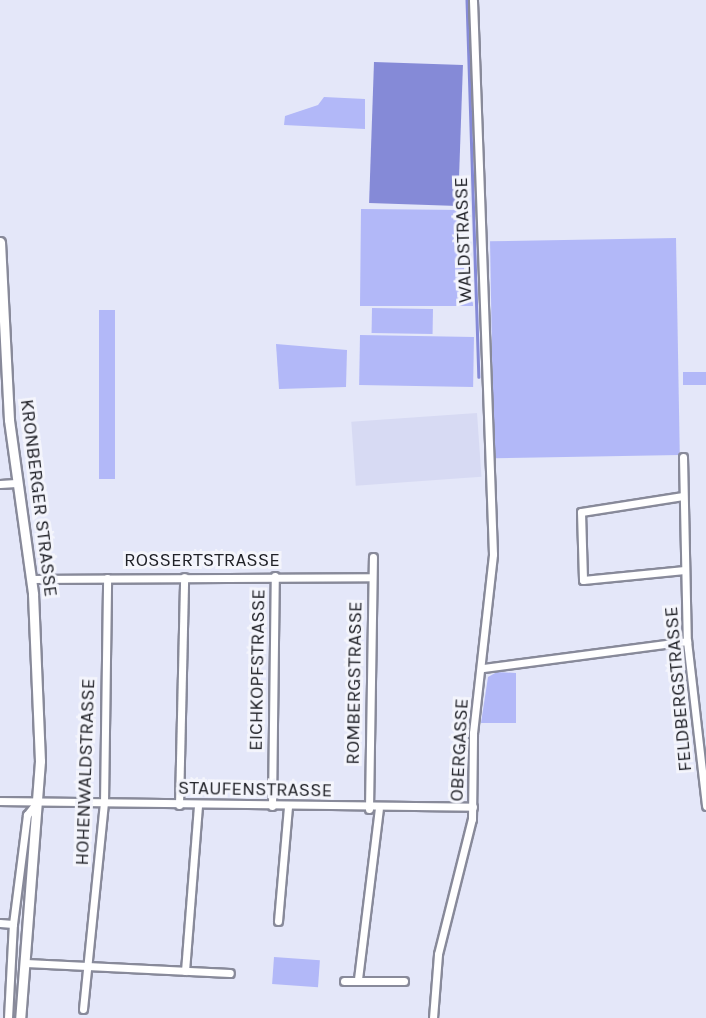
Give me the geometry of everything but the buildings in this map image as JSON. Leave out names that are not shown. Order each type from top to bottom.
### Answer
[{"type":"street","name":"WALDSTRASSE","points":[[473,0],[489,479]]},
{"type":"street","name":"KRONBERGER STRASSE","points":[[0,242],[2,336],[16,483],[32,579],[40,761],[20,1018]]},
{"type":"street","name":"FELDBERGSTRASSE","points":[[683,457],[687,640],[706,806]]},
{"type":"street","name":"OBERGASSE","points":[[433,1018],[438,954],[473,807],[473,733],[483,668],[494,554],[489,479]]},
{"type":"street","points":[[0,484],[16,483]]},
{"type":"street","points":[[683,496],[581,512],[583,580],[685,570]]},
{"type":"street","name":"ROMBERGSTRASSE","points":[[369,808],[373,557]]},
{"type":"street","name":"EICHKOPFSTRASSE","points":[[272,806],[275,576]]},
{"type":"street","points":[[179,805],[184,577]]},
{"type":"street","name":"ROSSERTSTRASSE","points":[[32,579],[372,577]]},
{"type":"street","name":"HOHENWALDSTRASSE","points":[[83,1009],[104,803],[107,578]]},
{"type":"street","points":[[483,668],[687,640]]},
{"type":"street","points":[[0,801],[37,801]]},
{"type":"street","name":"KRONBERGER STRASSE","points":[[8,1018],[13,924],[27,815],[37,801]]},
{"type":"street","name":"STAUFENSTRASSE","points":[[37,801],[379,809],[473,807]]},
{"type":"street","points":[[184,971],[198,805]]},
{"type":"street","points":[[278,921],[288,807]]},
{"type":"street","points":[[358,979],[379,809]]},
{"type":"street","points":[[0,923],[13,924]]},
{"type":"street","points":[[26,963],[230,973]]},
{"type":"street","points":[[344,981],[404,981]]},
{"type":"shaded area","points":[[374,62],[463,65],[458,206],[369,203]]},
{"type":"shaded area","points":[[324,97],[365,99],[365,129],[284,125],[285,116],[318,105]]},
{"type":"shaded area","points":[[361,209],[464,210],[464,282],[472,283],[473,306],[360,306]]},
{"type":"shaded area","points":[[676,238],[680,455],[494,458],[490,241]]},
{"type":"shaded area","points":[[372,308],[433,309],[433,334],[372,333]]},
{"type":"shaded area","points":[[99,310],[115,310],[115,479],[99,479]]},
{"type":"shaded area","points":[[360,335],[474,337],[473,387],[359,385]]},
{"type":"shaded area","points":[[276,344],[347,350],[346,387],[279,389]]},
{"type":"shaded area","points":[[683,372],[706,372],[706,385],[683,385]]},
{"type":"shaded area","points":[[477,413],[481,477],[356,486],[351,422]]},
{"type":"shaded area","points":[[497,672],[516,673],[516,723],[481,723],[488,677]]},
{"type":"shaded area","points":[[274,957],[320,960],[318,987],[272,984]]},
{"type":"waterway","points":[[467,0],[479,377]]}]
